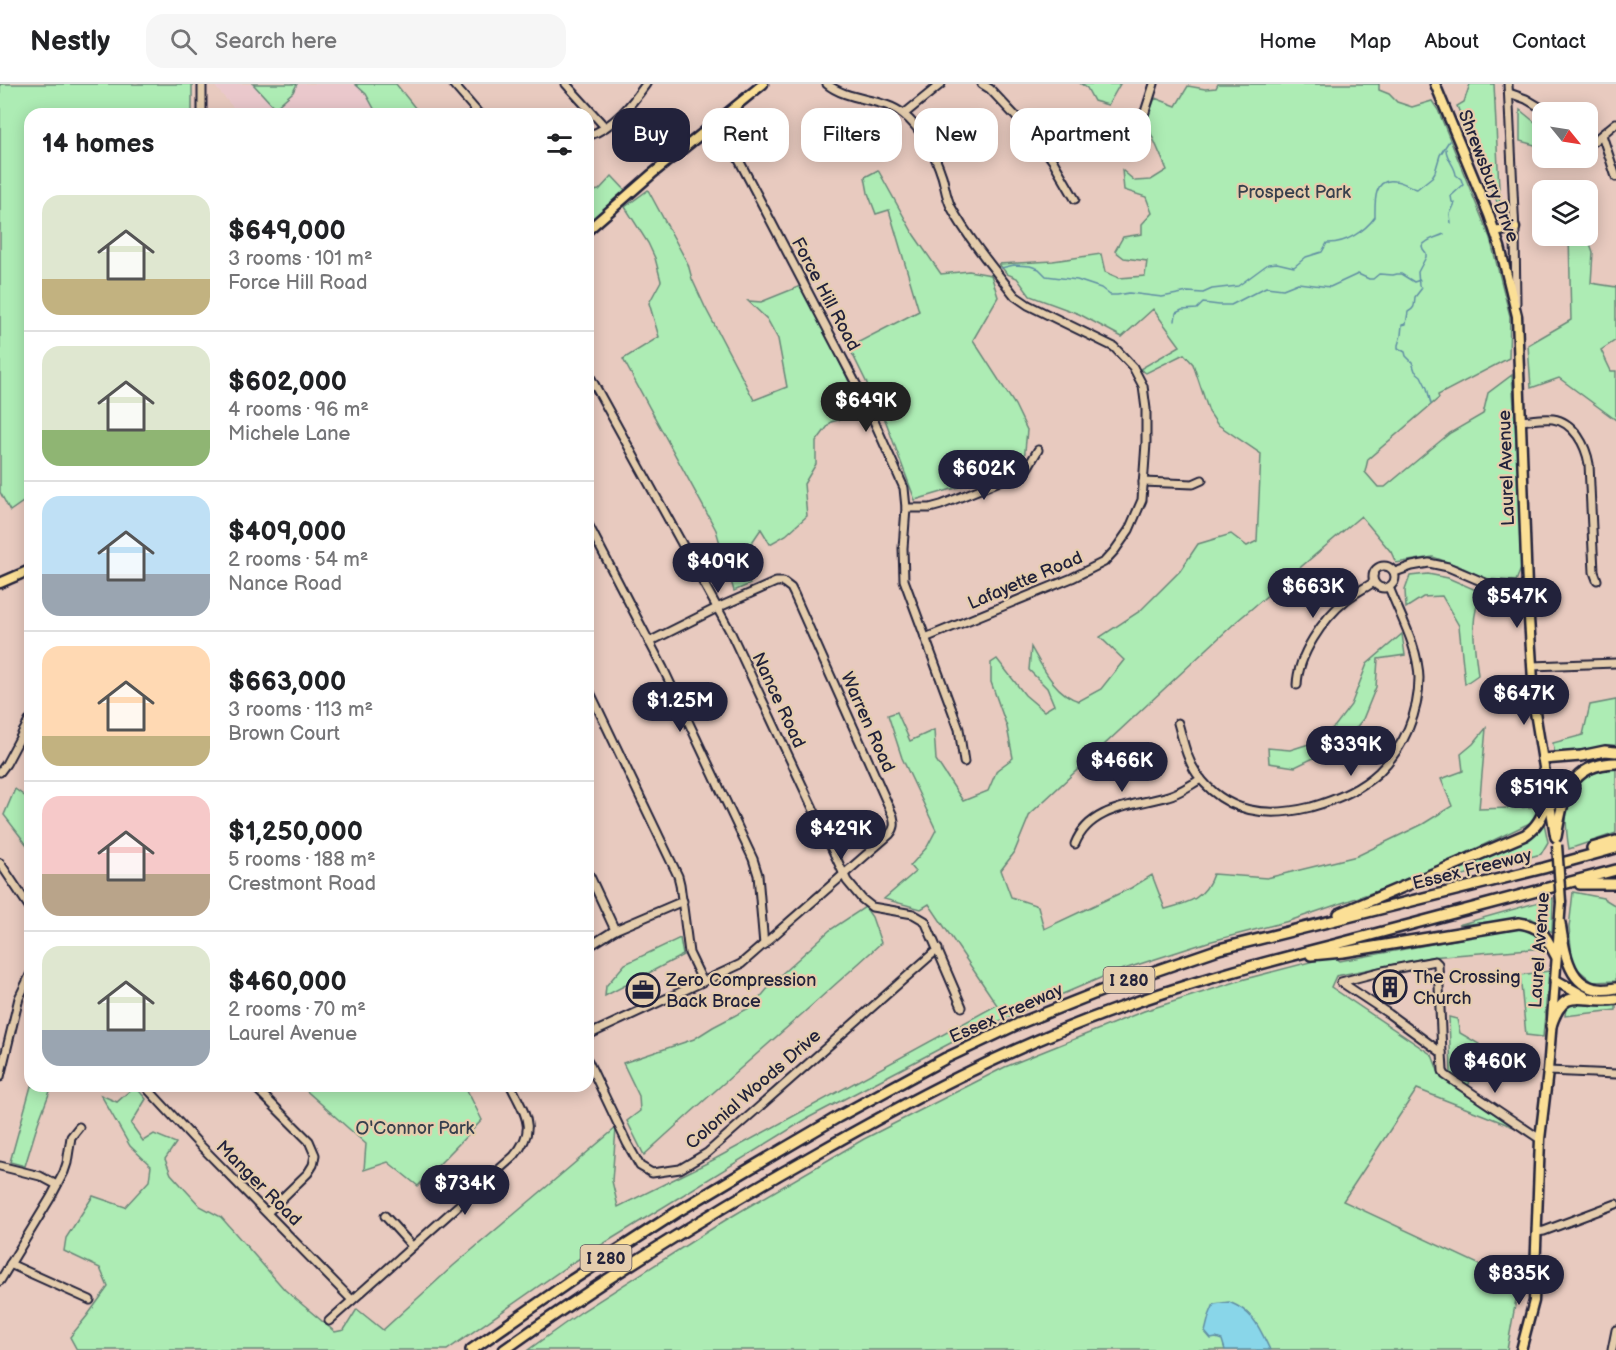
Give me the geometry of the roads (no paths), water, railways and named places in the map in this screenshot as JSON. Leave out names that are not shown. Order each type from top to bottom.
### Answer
[{"type":"highway","points":[[1543,759],[1581,756],[1605,751],[1616,752]]},
{"type":"highway","points":[[1556,841],[1561,807],[1566,792],[1574,781],[1595,766],[1616,763]]},
{"type":"highway","points":[[1310,926],[1525,835],[1538,823],[1548,799]]},
{"type":"highway","points":[[1515,876],[1543,864],[1616,841]]},
{"type":"highway","name":"Essex Freeway","points":[[471,1350],[572,1280],[677,1212],[829,1122],[946,1058],[1018,1024],[1126,981],[1219,949],[1515,876],[1616,848]]},
{"type":"highway","name":"Essex Freeway","points":[[504,1350],[675,1236],[753,1189],[893,1110],[973,1070],[1053,1034],[1180,987],[1616,870]]},
{"type":"highway","points":[[1535,891],[1585,883],[1616,884]]},
{"type":"highway","points":[[1287,957],[1343,952],[1519,922],[1538,928],[1546,936],[1556,956]]},
{"type":"highway","points":[[1560,923],[1565,956],[1574,975],[1596,989],[1616,988]]},
{"type":"highway","points":[[1556,980],[1588,998]]},
{"type":"highway","points":[[1551,1026],[1555,1013],[1565,1001],[1588,998],[1605,1001],[1616,999]]},
{"type":"main road","points":[[733,108],[763,84]]},
{"type":"main road","name":"Shrewsbury Drive","points":[[1435,84],[1490,215],[1517,316]]},
{"type":"main road","points":[[594,225],[702,134]]},
{"type":"main road","points":[[1495,232],[1515,228]]},
{"type":"main road","name":"Laurel Avenue","points":[[1517,316],[1527,587],[1535,712],[1556,841],[1561,902],[1548,1071],[1540,1139],[1534,1301],[1521,1350]]},
{"type":"main road","points":[[0,583],[24,573]]},
{"type":"street","points":[[202,84],[202,108]]},
{"type":"street","points":[[453,84],[474,108]]},
{"type":"street","points":[[566,84],[588,108]]},
{"type":"street","points":[[594,133],[612,123],[627,109],[646,84]]},
{"type":"street","name":"Lafayette Road","points":[[827,84],[840,92],[894,108],[904,114],[935,155],[949,204],[959,221],[1015,296],[1028,305],[1114,347],[1133,367],[1143,386],[1146,443],[1142,500],[1129,530],[1115,550],[1104,562],[1072,578],[925,638]]},
{"type":"street","points":[[904,114],[941,84]]},
{"type":"street","points":[[982,84],[990,89],[1036,138],[1053,161],[1075,199]]},
{"type":"street","points":[[1146,108],[1154,84]]},
{"type":"street","name":"Laurel Avenue","points":[[1508,84],[1517,316]]},
{"type":"street","points":[[1509,93],[1532,103]]},
{"type":"street","points":[[594,115],[605,127]]},
{"type":"street","points":[[1598,137],[1616,123]]},
{"type":"street","points":[[1602,135],[1616,177]]},
{"type":"street","name":"Force Hill Road","points":[[740,162],[865,401],[904,488],[906,508],[903,548],[904,580],[959,729],[964,762]]},
{"type":"street","name":"Nance Road","points":[[594,384],[730,631],[847,881],[872,907],[913,914],[924,921],[962,1007]]},
{"type":"street","points":[[1520,421],[1557,419],[1569,427],[1585,447],[1594,572],[1597,580]]},
{"type":"street","points":[[906,508],[930,508],[941,505],[1022,472],[1028,467],[1038,450]]},
{"type":"street","points":[[1143,483],[1193,484],[1202,480]]},
{"type":"street","points":[[594,536],[649,642],[753,859],[758,875],[764,945]]},
{"type":"street","points":[[1395,572],[1429,563],[1448,567],[1490,585],[1527,587]]},
{"type":"street","points":[[1380,566],[1387,566],[1395,572],[1394,584],[1389,587],[1382,588],[1374,582],[1373,573],[1380,566]]},
{"type":"street","name":"Warren Road","points":[[594,1032],[741,964],[894,830],[893,816],[788,585],[776,582],[717,608]]},
{"type":"street","points":[[1297,685],[1301,660],[1333,612],[1374,582]]},
{"type":"street","points":[[1178,723],[1187,756],[1201,779],[1218,795],[1235,805],[1253,811],[1273,813],[1292,811],[1333,800],[1357,789],[1378,773],[1395,753],[1413,717],[1418,691],[1418,665],[1413,647],[1389,587]]},
{"type":"street","points":[[649,642],[717,608]]},
{"type":"street","points":[[1532,666],[1616,663]]},
{"type":"street","points":[[594,701],[678,876],[689,953],[703,982]]},
{"type":"street","points":[[0,772],[23,732]]},
{"type":"street","points":[[1075,844],[1088,825],[1109,811],[1120,806],[1179,792],[1201,779]]},
{"type":"street","points":[[0,863],[24,899]]},
{"type":"street","points":[[594,885],[615,930]]},
{"type":"street","points":[[594,943],[615,930],[682,901]]},
{"type":"street","name":"Colonial Woods Drive","points":[[594,1074],[640,1166],[652,1173],[680,1168],[707,1153],[938,949]]},
{"type":"street","points":[[1442,1053],[1341,982],[1435,961],[1438,964],[1445,1075],[1540,1139]]},
{"type":"street","points":[[0,1077],[24,989]]},
{"type":"street","points":[[1548,1071],[1616,1074]]},
{"type":"street","name":"Manger Road","points":[[151,1092],[352,1300]]},
{"type":"street","points":[[260,1092],[309,1141],[315,1155],[308,1173],[268,1212]]},
{"type":"street","points":[[329,1320],[523,1146],[527,1139],[528,1122],[514,1092]]},
{"type":"street","points":[[0,1281],[57,1185],[67,1163],[71,1137],[79,1127]]},
{"type":"street","points":[[0,1166],[40,1176],[57,1185]]},
{"type":"street","points":[[1537,1232],[1616,1204]]},
{"type":"street","points":[[385,1216],[412,1246]]},
{"type":"street","points":[[10,1264],[90,1300]]},
{"type":"street","points":[[1612,1350],[1616,1330]]},
{"type":"water","points":[[1229,1302],[1250,1316],[1259,1327],[1270,1350],[1225,1350],[1222,1340],[1211,1339],[1205,1332],[1214,1304]]},
{"type":"waterway","points":[[1001,268],[1014,265],[1030,266],[1039,269],[1046,276],[1077,280],[1101,288],[1110,295],[1129,293],[1162,297],[1188,292],[1203,293],[1212,289],[1238,286],[1268,264],[1277,263],[1294,267],[1306,257],[1322,252],[1327,243],[1341,241],[1360,232],[1375,217],[1377,193],[1382,184],[1387,181],[1397,181],[1417,189],[1432,177],[1440,155],[1449,141]]},
{"type":"waterway","points":[[1446,149],[1447,156],[1463,185],[1451,196],[1452,202],[1455,203],[1450,214],[1451,223]]},
{"type":"waterway","points":[[1431,404],[1421,376],[1415,371],[1412,362],[1405,352],[1398,348],[1398,345],[1402,325],[1406,324],[1408,312],[1422,288],[1419,286],[1418,272],[1426,257],[1422,246],[1429,240],[1444,234]]},
{"type":"waterway","points":[[1175,321],[1176,313],[1182,310],[1197,309],[1203,303],[1231,305],[1266,287],[1283,289],[1298,283],[1330,287],[1358,274],[1369,279],[1379,274],[1401,274],[1414,282],[1420,280]]},
{"type":"place","name":"The Crossing Church","points":[[1390,987]]},
{"type":"place","name":"Zero Compression Back Brace","points":[[643,990]]},
{"type":"park label","name":"Prospect Park","points":[[1294,192]]},
{"type":"park label","name":"O'Connor Park","points":[[415,1128]]}]
